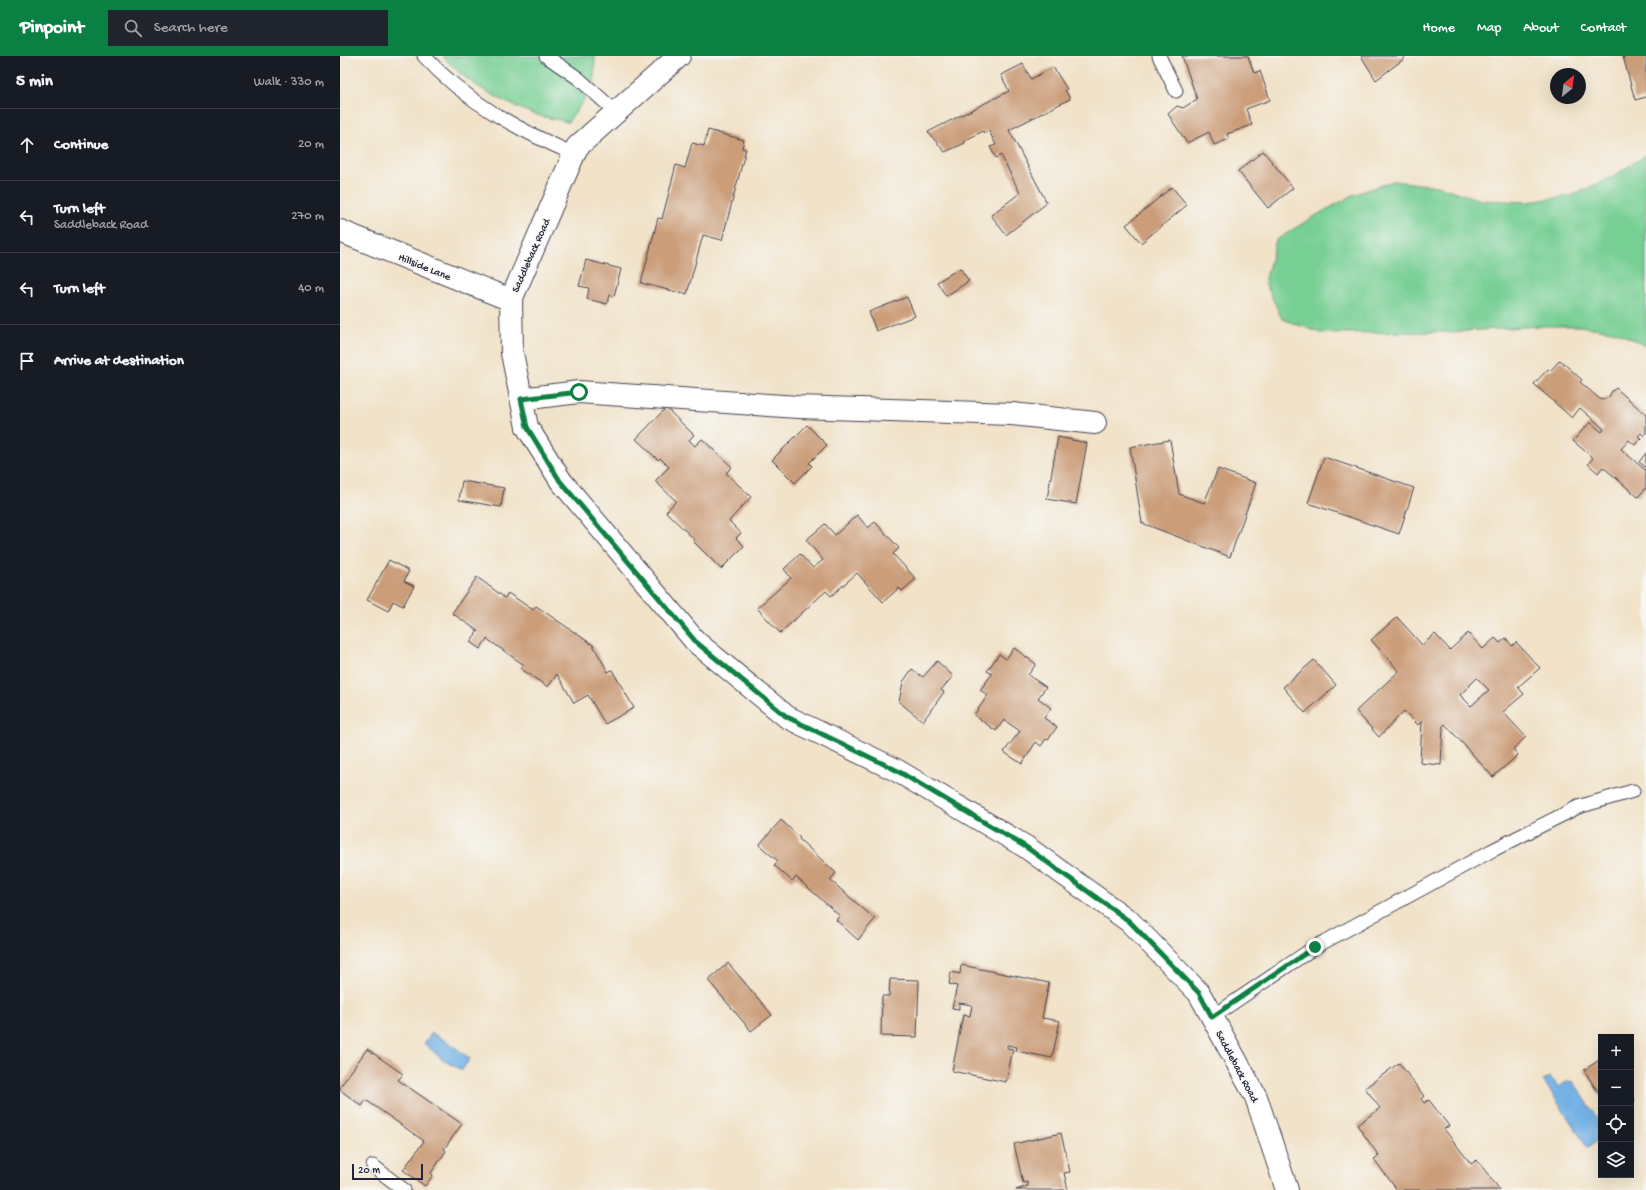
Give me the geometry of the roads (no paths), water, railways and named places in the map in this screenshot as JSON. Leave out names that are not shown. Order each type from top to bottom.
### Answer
[{"type":"street","name":"Saddleback Road","points":[[679,56],[577,147],[511,300],[512,353],[527,427],[560,481],[696,642],[787,717],[896,770],[1026,847],[1129,921],[1199,993],[1256,1097],[1287,1190]]},
{"type":"street","name":"Hillside Lane","points":[[340,232],[511,300]]},
{"type":"street","points":[[521,399],[579,392],[798,407],[1012,414],[1095,423]]},
{"type":"lane","points":[[424,56],[440,73],[468,97],[532,136],[574,154]]},
{"type":"lane","points":[[546,56],[578,78],[616,112]]},
{"type":"lane","points":[[1159,56],[1176,91]]},
{"type":"lane","points":[[1212,1017],[1315,947],[1491,851],[1578,807],[1633,790]]},
{"type":"lane","points":[[373,1166],[404,1190]]},
{"type":"water","points":[[432,1033],[451,1044],[470,1059],[462,1070],[443,1060],[424,1043]]},
{"type":"water","points":[[1550,1077],[1559,1087],[1568,1081],[1574,1082],[1598,1119],[1598,1140],[1588,1148],[1543,1080]]}]
